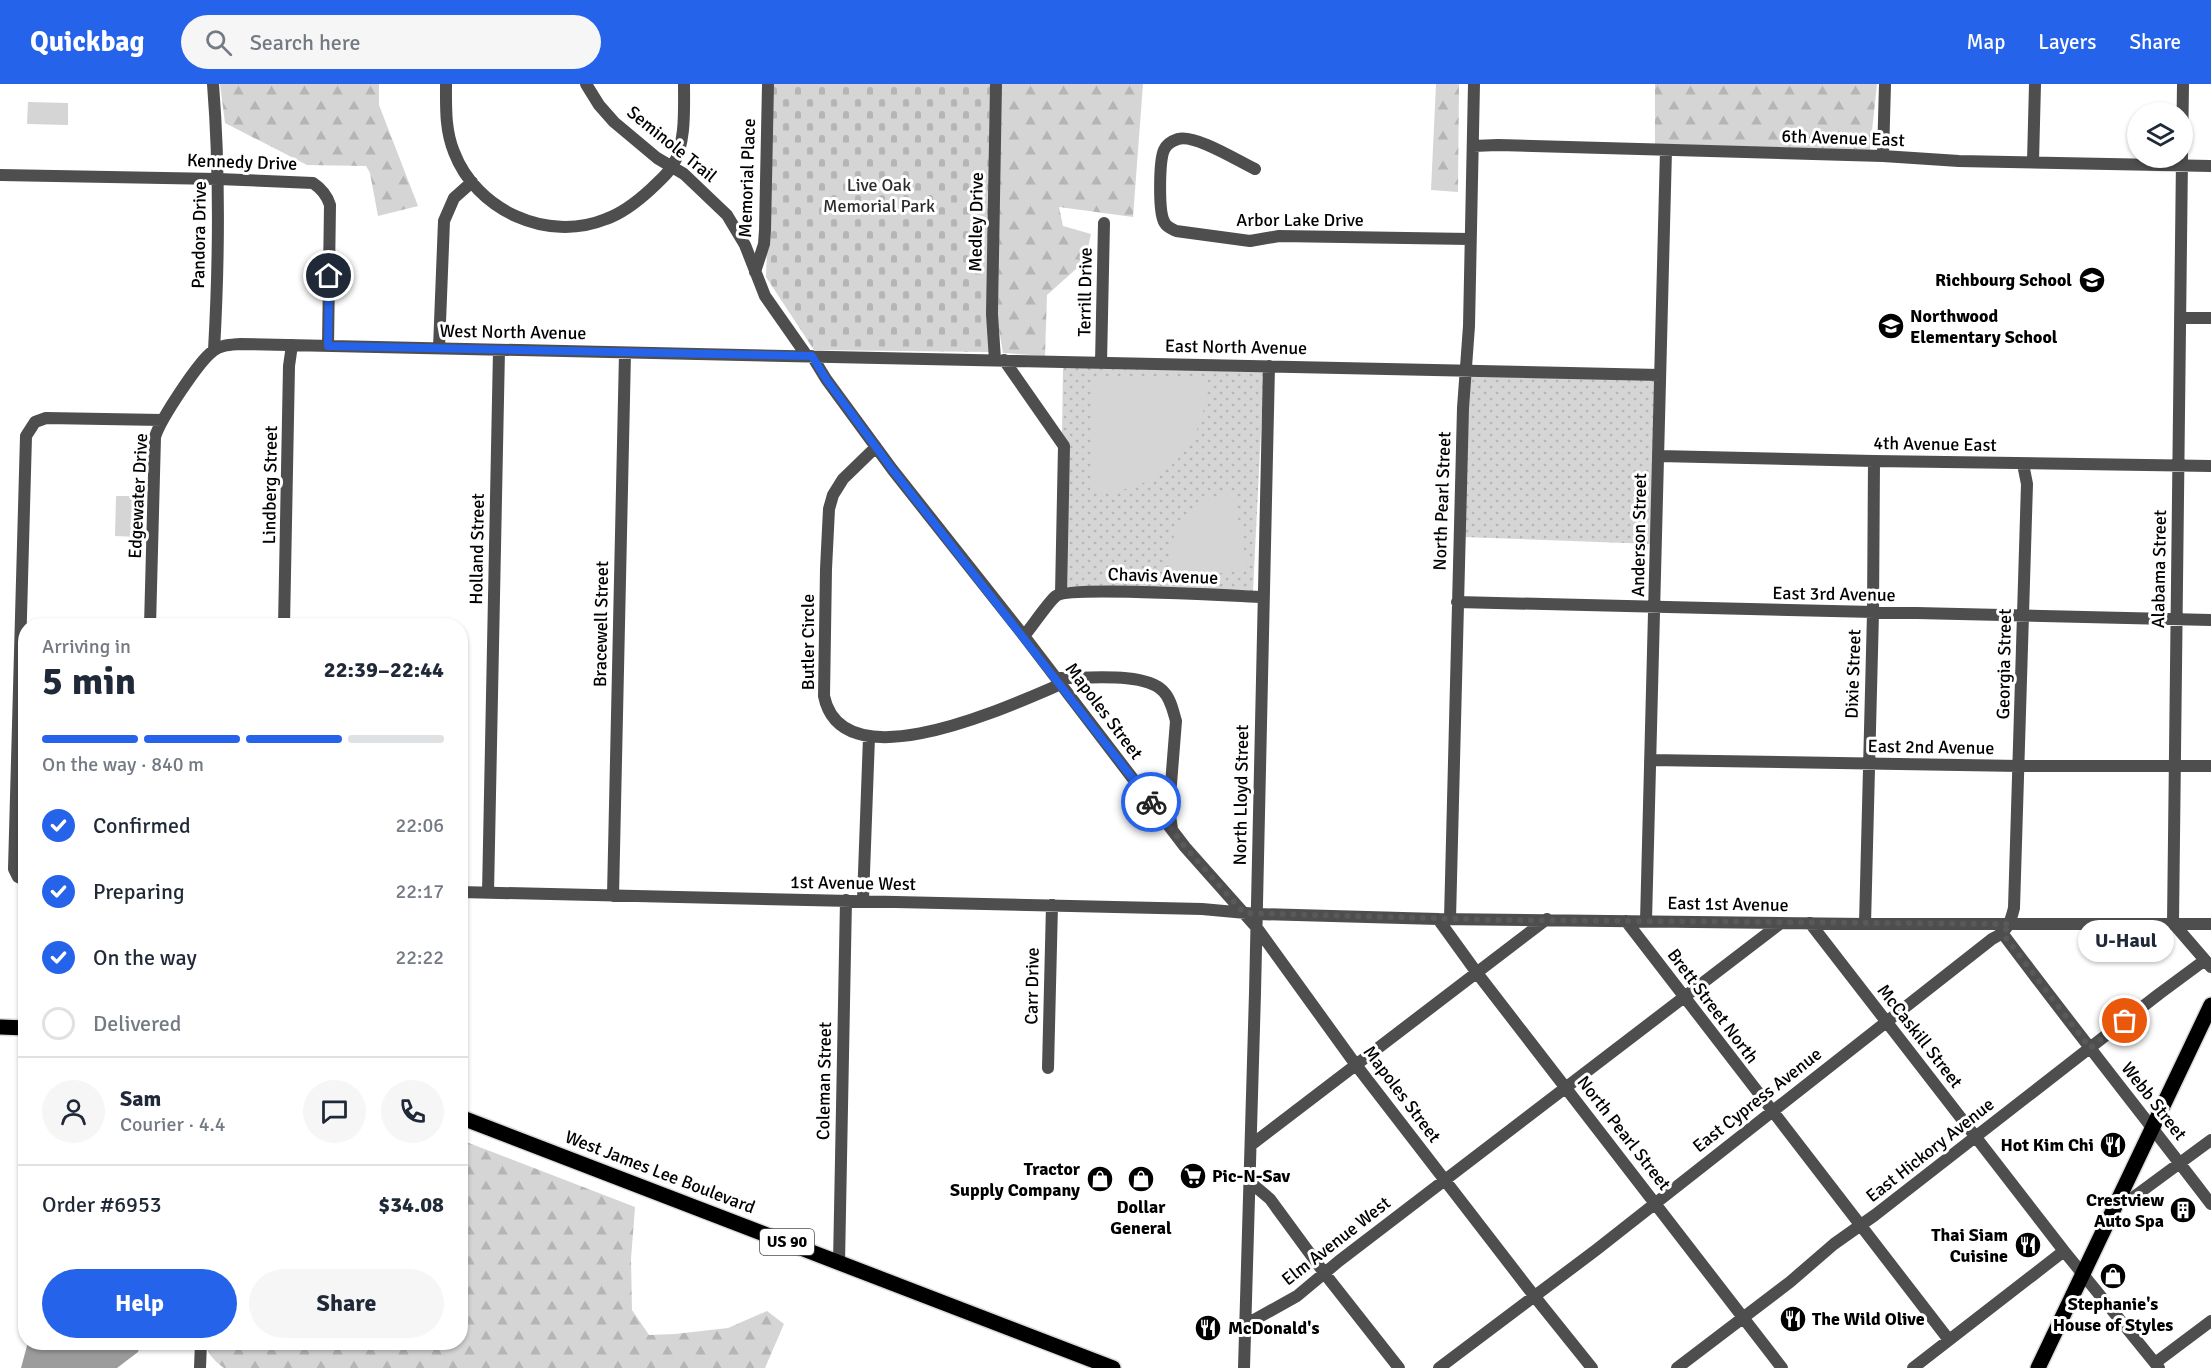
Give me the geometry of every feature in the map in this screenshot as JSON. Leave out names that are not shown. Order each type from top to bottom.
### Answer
[{"type":"main road","points":[[2038,1368],[2211,1005]]},
{"type":"main road","points":[[0,1027],[18,1028]]},
{"type":"main road","name":"West James Lee Boulevard","points":[[468,1120],[1113,1368]]},
{"type":"street","name":"Pandora Drive","points":[[213,84],[218,178],[214,350]]},
{"type":"street","points":[[446,84],[446,120],[450,140],[454,153],[472,182],[489,200],[516,217],[546,225],[575,226],[598,222],[626,209],[640,199],[672,167],[680,143],[684,84]]},
{"type":"street","name":"Seminole Trail","points":[[586,84],[599,105],[614,122],[657,158],[690,178],[727,215],[745,245],[765,296],[809,356]]},
{"type":"street","name":"Memorial Place","points":[[756,272],[764,237],[768,84]]},
{"type":"street","name":"Medley Drive","points":[[996,84],[992,314],[1000,360]]},
{"type":"street","name":"North Pearl Street","points":[[1474,84],[1469,326],[1465,370],[1444,919],[1477,973],[1782,1368]]},
{"type":"street","points":[[1883,156],[1885,84]]},
{"type":"street","points":[[2033,162],[2035,84]]},
{"type":"street","name":"Alabama Street","points":[[2183,84],[2183,102]]},
{"type":"street","name":"Arbor Lake Drive","points":[[1255,169],[1199,142],[1179,138],[1170,143],[1164,149],[1162,158],[1161,213],[1163,222],[1176,231],[1251,241],[1279,236],[1470,239]]},
{"type":"street","name":"6th Avenue East","points":[[1473,146],[1883,156],[1936,160],[2127,161]]},
{"type":"street","name":"Anderson Street","points":[[1646,921],[1666,150]]},
{"type":"street","name":"6th Avenue East","points":[[2193,162],[2211,166]]},
{"type":"street","name":"Alabama Street","points":[[2173,923],[2182,168]]},
{"type":"street","name":"Kennedy Drive","points":[[0,175],[218,178],[309,182],[319,187],[328,197],[330,205],[328,346]]},
{"type":"street","points":[[440,348],[444,221],[454,198],[472,182]]},
{"type":"street","name":"Terrill Drive","points":[[1101,363],[1104,223]]},
{"type":"street","points":[[2181,318],[2211,318]]},
{"type":"street","name":"West North Avenue","points":[[214,350],[224,345],[240,344],[809,356]]},
{"type":"street","name":"Lindberg Street","points":[[284,618],[289,366],[292,345]]},
{"type":"street","name":"Edgewater Drive","points":[[150,618],[156,437],[162,420],[214,350]]},
{"type":"street","name":"Holland Street","points":[[488,892],[499,350]]},
{"type":"street","name":"Bracewell Street","points":[[613,896],[625,352]]},
{"type":"street","name":"East North Avenue","points":[[809,356],[1660,375]]},
{"type":"street","name":"Mapoles Street","points":[[809,356],[876,447],[1173,831],[1214,881],[1250,913],[1257,928],[1356,1065],[1592,1368]]},
{"type":"street","points":[[1000,360],[1064,446],[1061,594],[1056,596],[1024,636]]},
{"type":"street","name":"North Lloyd Street","points":[[1250,913],[1263,597],[1269,366]]},
{"type":"street","points":[[22,618],[24,442],[35,422],[46,418],[162,420]]},
{"type":"street","name":"Butler Circle","points":[[876,447],[843,479],[833,495],[829,509],[824,696],[827,708],[843,729],[868,737],[920,733],[955,725],[1005,708],[1059,681]]},
{"type":"street","name":"4th Avenue East","points":[[1659,456],[2211,466]]},
{"type":"street","name":"Dixie Street","points":[[1865,924],[1873,613],[1874,461]]},
{"type":"street","name":"Georgia Street","points":[[2006,929],[2014,908],[2020,766],[2027,484],[2023,464]]},
{"type":"street","name":"Chavis Avenue","points":[[1061,594],[1093,592],[1263,597]]},
{"type":"street","name":"East 3rd Avenue","points":[[1457,602],[2211,620]]},
{"type":"street","points":[[1059,681],[1136,680],[1158,686],[1164,692],[1173,709],[1176,721],[1169,809],[1173,831]]},
{"type":"street","points":[[864,900],[868,737]]},
{"type":"street","name":"East 2nd Avenue","points":[[1650,760],[2020,766],[2211,766]]},
{"type":"street","name":"1st Avenue West","points":[[468,892],[1202,909],[1250,913]]},
{"type":"street","name":"Coleman Street","points":[[839,1263],[846,900]]},
{"type":"street","name":"Carr Drive","points":[[1048,1068],[1052,905]]},
{"type":"street","name":"East 1st Avenue","points":[[1250,913],[1444,919],[1865,924],[2006,929],[2173,923],[2211,924]]},
{"type":"street","points":[[1251,1145],[1547,920]]},
{"type":"street","name":"Brett Street North","points":[[1626,921],[1949,1340]]},
{"type":"street","name":"Elm Avenue West","points":[[1245,1325],[1297,1296],[1444,1180],[1781,923]]},
{"type":"street","name":"McCaskill Street","points":[[1810,923],[2082,1274],[2157,1366]]},
{"type":"street","points":[[2173,923],[2208,964]]},
{"type":"street","points":[[1244,1368],[1257,928]]},
{"type":"street","name":"East Cypress Avenue","points":[[1439,1368],[1535,1297],[2006,929]]},
{"type":"street","name":"Webb Street","points":[[2006,929],[2090,1048],[2211,1204]]},
{"type":"street","name":"East Hickory Avenue","points":[[1677,1368],[1744,1318],[1834,1244],[2090,1048],[2208,964]]},
{"type":"street","points":[[2121,1196],[2132,1199],[2211,1140]]},
{"type":"street","points":[[1250,1182],[1270,1199],[1399,1368]]},
{"type":"street","points":[[1913,1368],[2064,1251]]},
{"type":"street","points":[[2157,1366],[2211,1322]]},
{"type":"street","points":[[200,1368],[201,1350]]},
{"type":"green space","points":[[220,84],[379,84],[379,105],[418,206],[378,216],[370,173],[366,166],[307,165],[225,123]]},
{"type":"green space","name":"Live Oak Memorial Park","points":[[773,84],[990,84],[989,352],[814,350],[766,277]]},
{"type":"green space","points":[[1000,84],[1143,84],[1133,217],[1059,207],[1063,226],[1091,234],[1085,261],[1047,295],[1045,356],[1003,353],[998,324]]},
{"type":"green space","points":[[1436,84],[1459,84],[1458,192],[1431,190]]},
{"type":"green space","points":[[1655,84],[1877,84],[1870,150],[1655,144]]},
{"type":"green space","points":[[28,102],[68,103],[68,125],[27,124]]},
{"type":"green space","points":[[1063,367],[1264,371],[1253,591],[1066,587],[1065,438],[1062,432]]},
{"type":"green space","points":[[1098,376],[1208,377],[1203,413],[1190,444],[1180,457],[1153,478],[1136,486],[1090,493],[1092,381]]},
{"type":"green space","points":[[1469,376],[1656,380],[1652,544],[1463,537]]},
{"type":"green space","points":[[1233,492],[1247,564],[1245,569],[1169,578],[1172,545],[1182,520],[1201,503]]},
{"type":"green space","points":[[116,496],[138,496],[137,537],[115,536]]},
{"type":"green space","points":[[468,1143],[635,1207],[631,1259],[632,1310],[649,1335],[728,1328],[767,1311],[784,1324],[765,1368],[224,1368],[207,1350],[468,1350]]},
{"type":"shaded area","points":[[26,1350],[139,1350],[117,1368],[21,1368]]},
{"type":"way so far","points":[[1151,802],[1185,847],[1244,913],[1498,920],[2010,924],[2003,934],[2090,1048],[2125,1021]]},
{"type":"place","name":"Richbourg School","points":[[2092,280]]},
{"type":"place","name":"Northwood Elementary School","points":[[1891,326]]},
{"type":"place","name":"U-Haul","points":[[2125,1021]]},
{"type":"place","name":"Hot Kim Chi","points":[[2113,1145]]},
{"type":"place","name":"Pic-N-Sav","points":[[1193,1176]]},
{"type":"place","name":"Tractor Supply Company","points":[[1100,1179]]},
{"type":"place","name":"Dollar General","points":[[1141,1179]]},
{"type":"place","name":"Crestview Auto Spa","points":[[2183,1210]]},
{"type":"place","name":"Thai Siam Cuisine","points":[[2028,1245]]},
{"type":"place","name":"Stephanie's House of Styles","points":[[2113,1276]]},
{"type":"place","name":"The Wild Olive","points":[[1793,1319]]},
{"type":"place","name":"McDonald's","points":[[1208,1328]]},
{"type":"route","points":[[329,276],[328,346],[812,356],[826,379],[892,469],[1151,802]]}]
